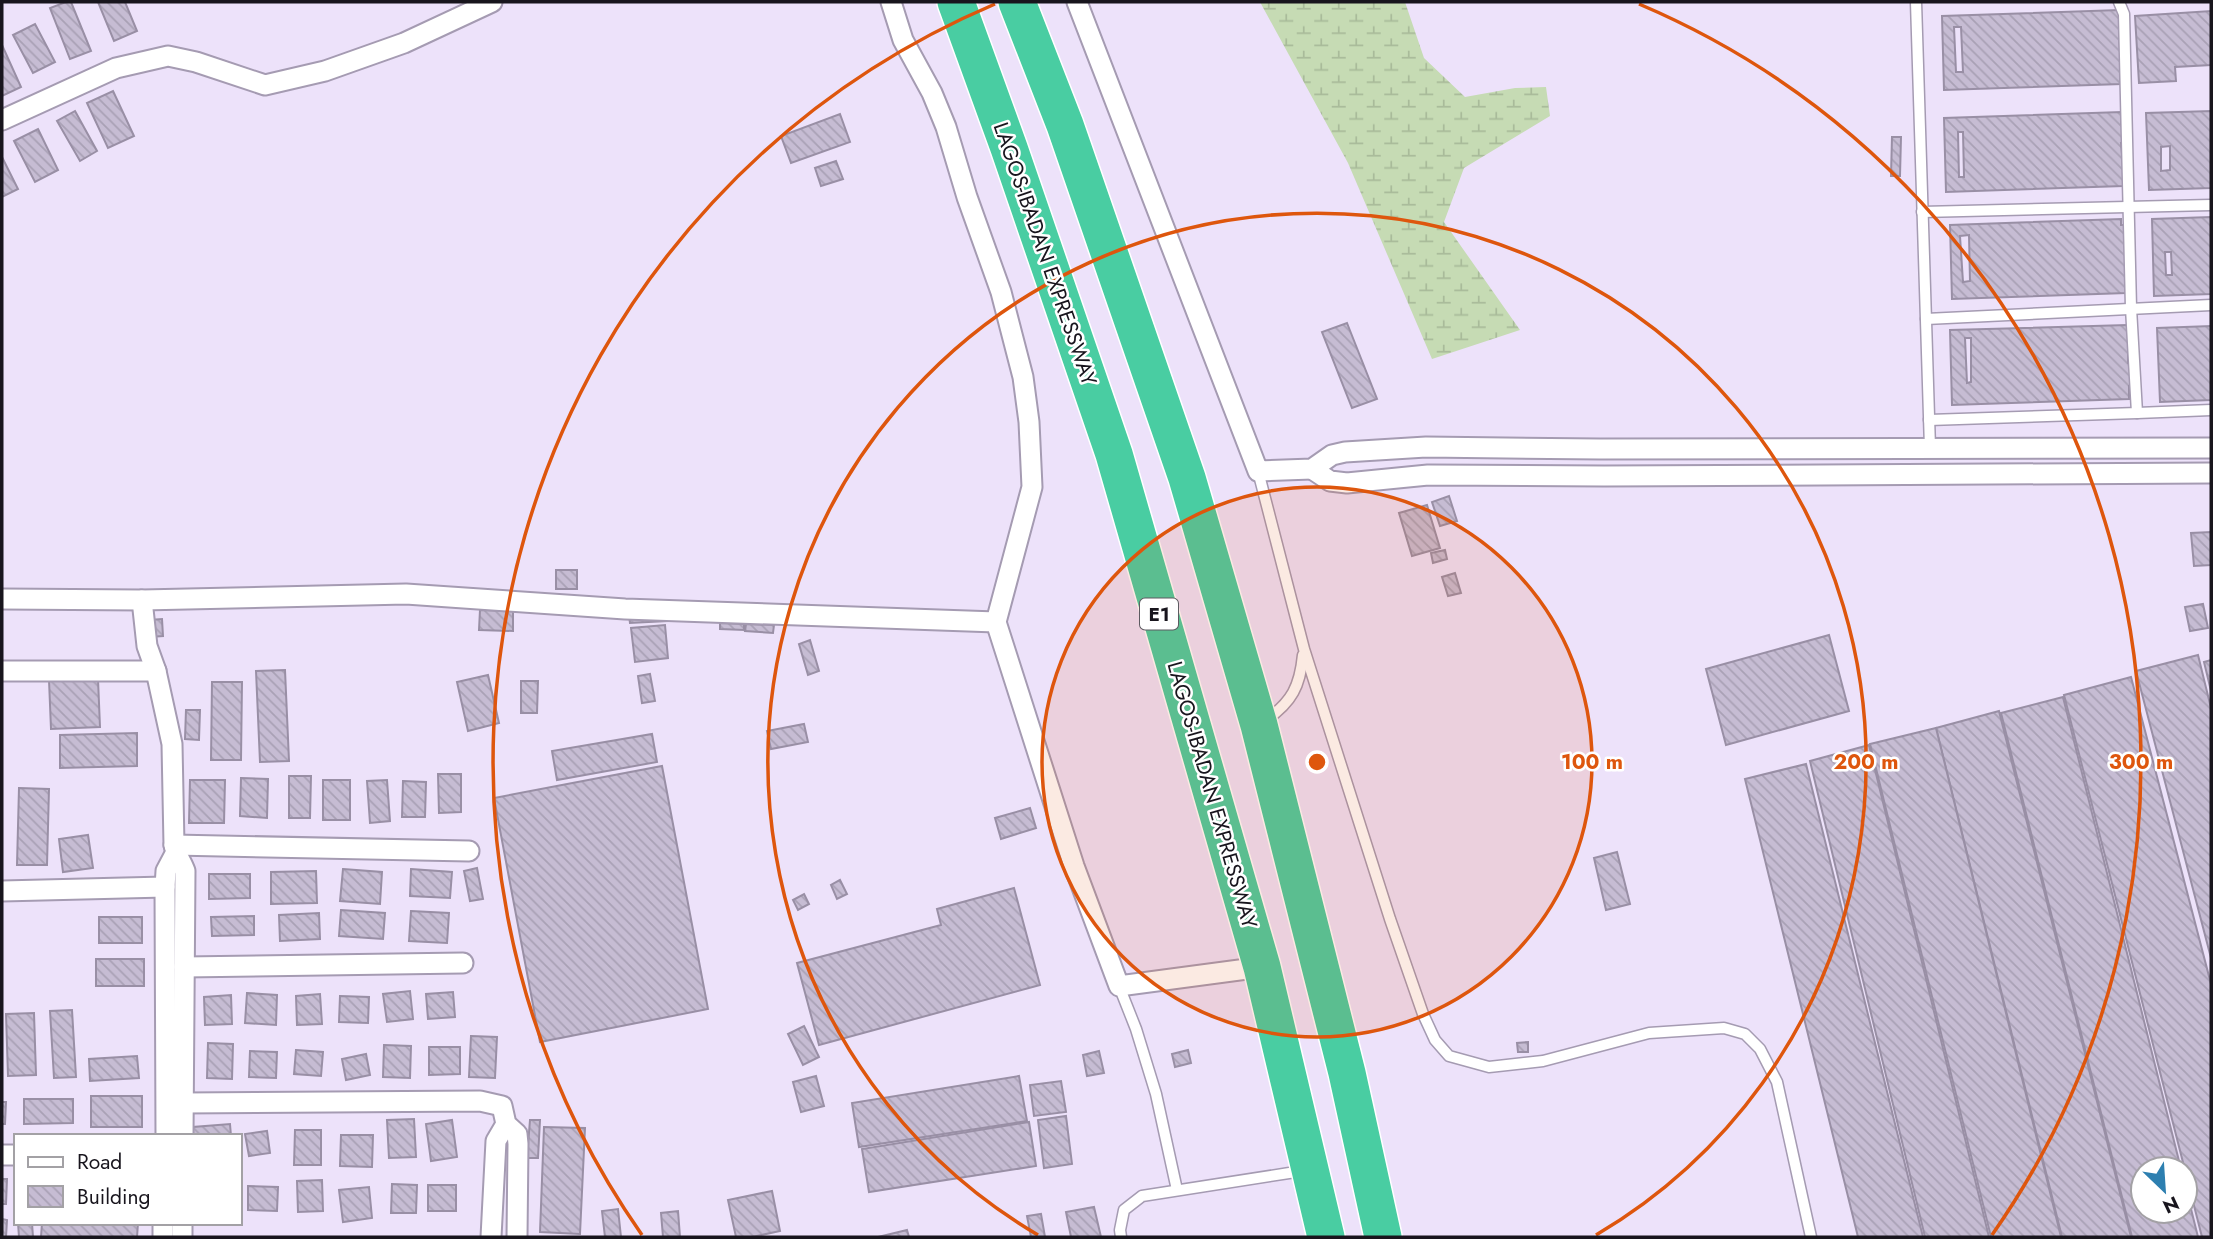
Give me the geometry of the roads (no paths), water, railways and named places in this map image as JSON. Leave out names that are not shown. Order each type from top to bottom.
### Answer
[{"type":"highway","name":"LAGOS-IBADAN EXPRESSWAY","points":[[956,2],[1114,454],[1262,967],[1326,1237]]},
{"type":"highway","points":[[1017,2],[1065,125],[1187,478],[1259,725],[1347,1073],[1383,1237]]},
{"type":"street","points":[[2,120],[116,68],[168,56],[196,62],[265,85],[325,71],[404,43],[492,2]]},
{"type":"street","points":[[891,2],[903,40],[932,93],[946,127],[967,197],[1001,292],[1023,377],[1029,422],[1031,487],[1016,554],[996,622],[1074,866],[1119,986],[1262,967]]},
{"type":"street","points":[[1077,2],[1258,471],[1312,469],[1332,455],[1345,452],[1426,447],[2211,448]]},
{"type":"street","points":[[1312,469],[1330,481],[1347,483],[1428,475],[2211,473]]},
{"type":"street","points":[[2,599],[142,600],[406,594],[625,609],[996,622]]},
{"type":"street","points":[[142,600],[146,646],[156,671],[172,744],[175,850],[166,871],[165,887],[166,1134]]},
{"type":"street","points":[[2,671],[156,671]]},
{"type":"street","points":[[175,850],[469,851]]},
{"type":"street","points":[[175,850],[185,872],[183,1134]]},
{"type":"street","points":[[2,891],[165,887]]},
{"type":"street","points":[[184,967],[463,963]]},
{"type":"street","points":[[183,1103],[480,1101],[502,1106],[506,1124],[517,1134],[517,1237],[493,1237],[496,1141],[506,1124]]},
{"type":"lane","points":[[1916,2],[1930,448]]},
{"type":"lane","points":[[2119,2],[2124,14],[2137,413]]},
{"type":"lane","points":[[1922,212],[2211,205]]},
{"type":"lane","points":[[1926,319],[2211,305]]},
{"type":"lane","points":[[1929,420],[2211,410]]},
{"type":"lane","points":[[1258,471],[1304,649],[1390,919],[1423,1014],[1435,1040],[1449,1056],[1489,1066],[1543,1060],[1649,1033],[1724,1028],[1745,1034],[1760,1049],[1777,1082],[1811,1237]]},
{"type":"lane","points":[[1259,725],[1293,696],[1304,649]]},
{"type":"lane","points":[[1119,986],[1136,1029],[1156,1094],[1177,1190]]},
{"type":"lane","points":[[1121,1237],[1124,1210],[1142,1196],[1310,1170]]}]
